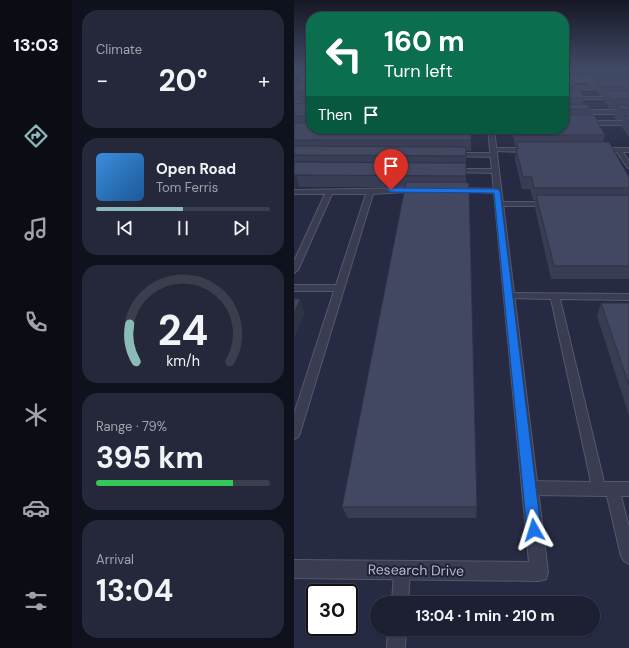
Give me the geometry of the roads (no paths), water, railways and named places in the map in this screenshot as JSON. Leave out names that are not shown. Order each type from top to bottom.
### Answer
[{"type":"street","points":[[491,134],[530,488]]},
{"type":"street","name":"Research Drive","points":[[294,569],[539,572],[530,488]]},
{"type":"lane","points":[[294,102],[306,102]]},
{"type":"lane","points":[[569,112],[629,112]]},
{"type":"lane","points":[[569,123],[629,123]]},
{"type":"lane","points":[[448,155],[540,150]]},
{"type":"lane","points":[[595,150],[629,150]]},
{"type":"lane","points":[[619,150],[629,166]]},
{"type":"lane","points":[[442,171],[495,171]]},
{"type":"lane","points":[[294,192],[429,190]]},
{"type":"lane","points":[[452,190],[497,191]]},
{"type":"lane","points":[[294,270],[329,192]]},
{"type":"lane","points":[[294,432],[370,192]]},
{"type":"lane","points":[[499,204],[560,204]]},
{"type":"lane","points":[[294,288],[340,288]]},
{"type":"lane","points":[[509,296],[629,297]]},
{"type":"lane","points":[[555,296],[606,489],[629,556]]},
{"type":"lane","points":[[530,488],[629,489]]},
{"type":"lane","points":[[400,596],[402,570]]},
{"type":"lane","points":[[396,648],[397,636]]}]
